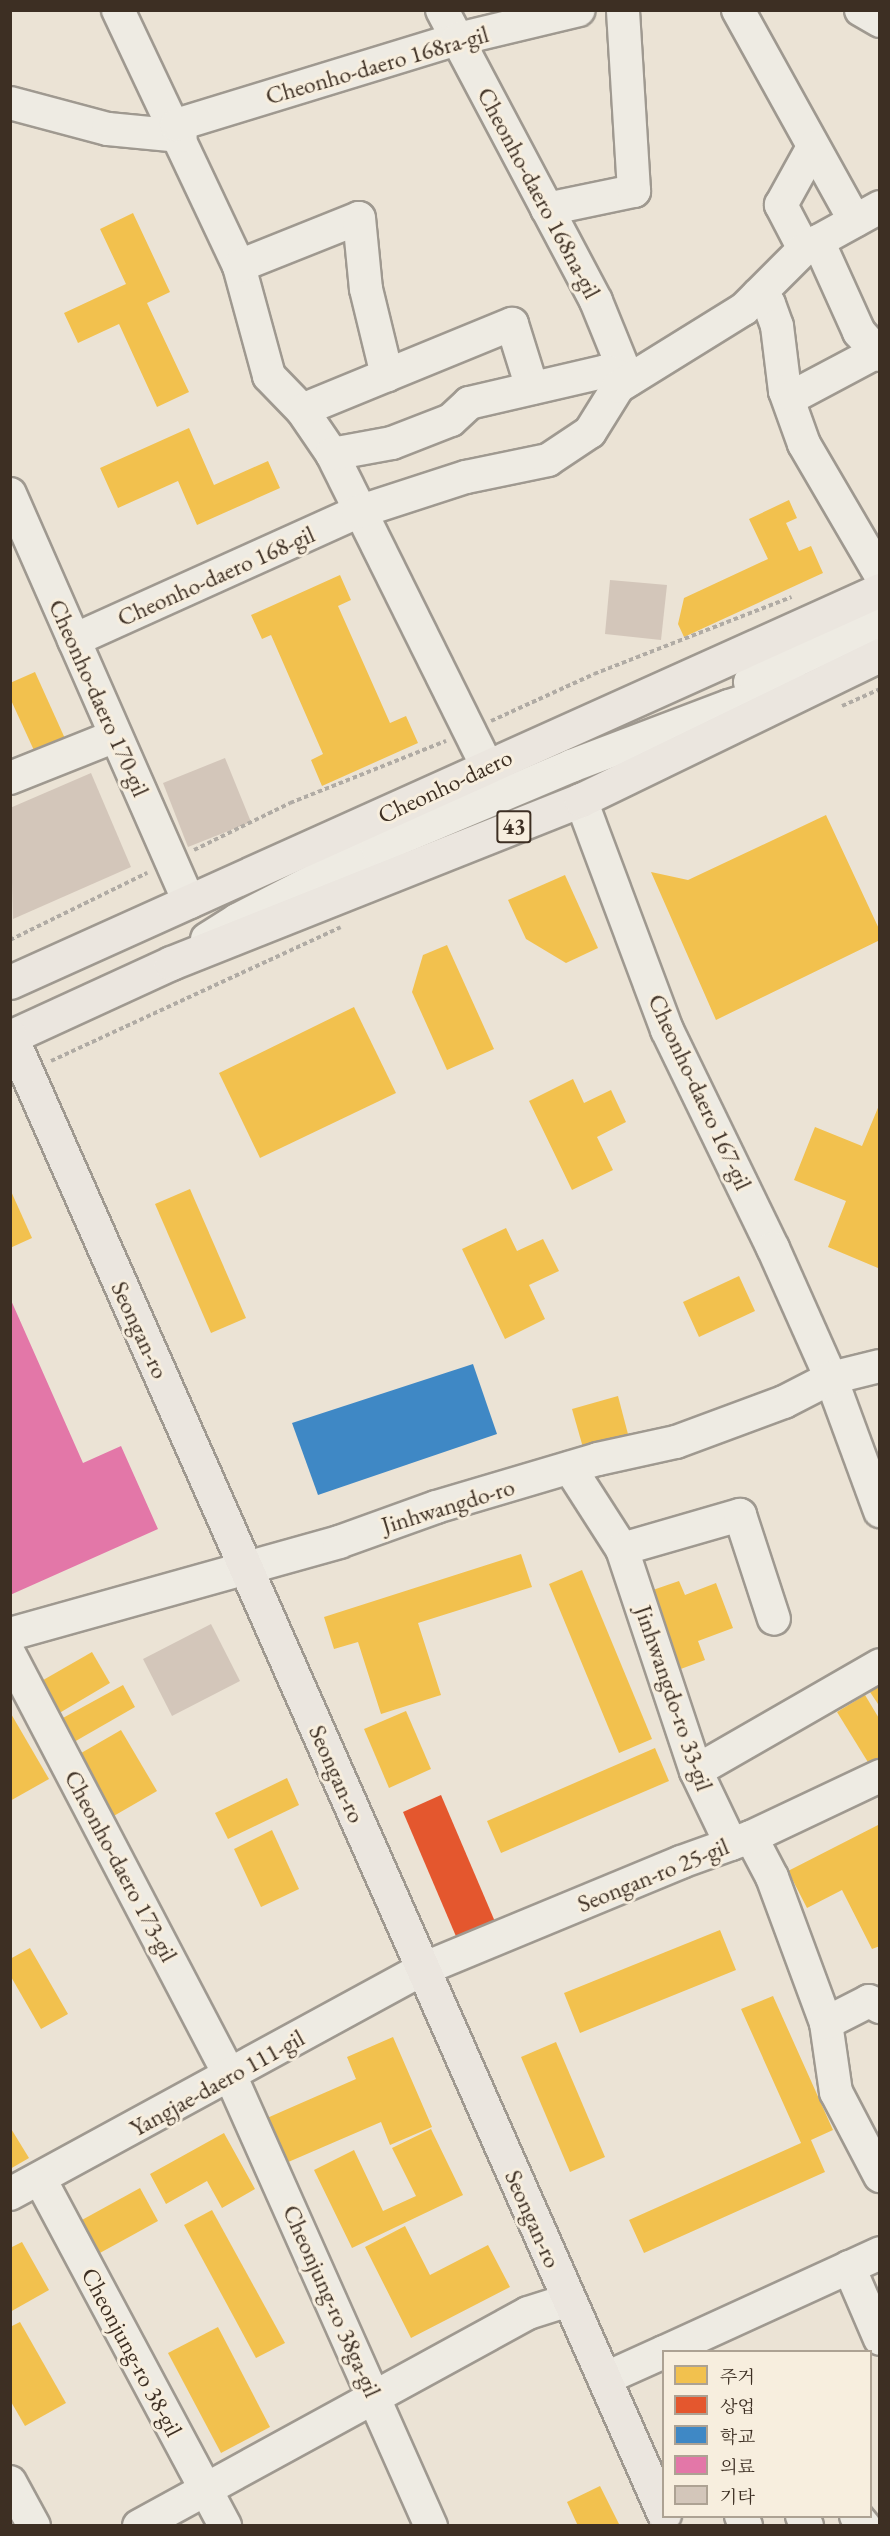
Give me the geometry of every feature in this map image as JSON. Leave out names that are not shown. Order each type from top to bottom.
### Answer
[{"type":"main road","name":"Cheonho-daero","points":[[10,982],[345,834],[487,766],[879,590]]},
{"type":"main road","name":"43","points":[[11,1036],[171,963],[581,801],[847,669],[879,656]]},
{"type":"main road","name":"Seongan-ro","points":[[11,1036],[662,2510]]},
{"type":"street","points":[[118,10],[178,131],[239,266],[269,376],[302,410],[332,454],[358,512],[487,766]]},
{"type":"street","name":"Cheonho-daero 168na-gil","points":[[442,10],[596,301],[628,380]]},
{"type":"street","name":"Cheonho-daero 168ra-gil","points":[[178,131],[458,39],[579,10]]},
{"type":"street","points":[[547,209],[634,191],[623,10]]},
{"type":"street","points":[[738,10],[813,147],[867,214]]},
{"type":"street","points":[[861,10],[879,21]]},
{"type":"street","points":[[10,103],[108,129],[178,131]]},
{"type":"street","points":[[785,391],[794,396],[877,354],[860,332],[811,245],[782,205],[813,147]]},
{"type":"street","name":"Cheonho-daero 168-gil","points":[[74,640],[358,512],[466,477],[548,460],[590,432],[618,387],[744,309],[811,245],[867,214]]},
{"type":"street","points":[[239,266],[358,218],[366,289],[387,375]]},
{"type":"street","points":[[758,295],[769,304],[777,326],[785,391],[804,444],[879,574]]},
{"type":"street","points":[[302,410],[512,324],[532,388]]},
{"type":"street","points":[[332,454],[392,443],[451,420],[469,403],[606,370],[628,380]]},
{"type":"street","name":"Cheonho-daero 170-gil","points":[[10,494],[189,902]]},
{"type":"street","points":[[345,834],[705,703],[879,622]]},
{"type":"street","points":[[171,963],[237,920],[377,848],[571,766],[708,714],[847,669]]},
{"type":"street","points":[[10,778],[116,736]]},
{"type":"street","name":"Cheonho-daero 167-gil","points":[[581,801],[667,1030],[769,1239],[831,1378],[879,1511]]},
{"type":"street","name":"Jinhwangdo-ro","points":[[10,1634],[339,1542],[436,1507],[570,1468],[676,1442],[784,1402],[831,1378],[879,1366]]},
{"type":"street","name":"Jinhwangdo-ro 33-gil","points":[[570,1468],[622,1549],[696,1771],[741,1841],[772,1877],[826,2023],[836,2091],[879,2176]]},
{"type":"street","points":[[622,1549],[740,1515],[774,1619]]},
{"type":"street","name":"Cheonho-daero 173-gil","points":[[10,1655],[231,2077]]},
{"type":"street","points":[[696,1771],[879,1665]]},
{"type":"street","name":"Seongan-ro 25-gil","points":[[423,1969],[741,1841],[879,1776]]},
{"type":"street","name":"Yangjae-daero 111-gil","points":[[10,2194],[231,2077],[423,1969]]},
{"type":"street","points":[[826,2023],[876,2001]]},
{"type":"street","name":"Cheonjung-ro 38ga-gil","points":[[231,2077],[431,2526]]},
{"type":"street","name":"Cheonjung-ro 38-gil","points":[[40,2179],[225,2526]]},
{"type":"street","points":[[671,2350],[879,2253]]},
{"type":"street","points":[[849,2267],[879,2339]]},
{"type":"street","points":[[140,2526],[528,2313],[569,2300]]},
{"type":"street","points":[[604,2379],[662,2354]]},
{"type":"street","points":[[10,2482],[34,2526]]},
{"type":"path","points":[[10,940],[290,802],[469,731],[594,674],[799,595]]},
{"type":"building: 주거","points":[[133,213],[170,292],[147,303],[189,392],[157,407],[119,324],[78,343],[64,313],[126,284],[100,229]]},
{"type":"building: 주거","points":[[189,428],[214,485],[268,461],[280,488],[197,525],[178,481],[118,508],[100,468]]},
{"type":"building: 주거","points":[[789,500],[797,518],[786,523],[799,551],[811,546],[823,573],[684,637],[678,624],[684,598],[768,559],[749,519]]},
{"type":"building: 주거","points":[[340,575],[351,600],[338,606],[390,723],[406,716],[418,743],[322,786],[311,760],[323,754],[271,635],[262,639],[251,615]]},
{"type":"building: 주거","points":[[35,672],[67,743],[37,757],[10,698],[10,683]]},
{"type":"building: 주거","points":[[826,815],[880,931],[880,940],[716,1020],[651,872],[688,880]]},
{"type":"building: 주거","points":[[565,875],[598,948],[566,963],[526,939],[508,900]]},
{"type":"building: 주거","points":[[447,945],[494,1049],[447,1070],[412,992],[423,955]]},
{"type":"building: 주거","points":[[354,1007],[396,1093],[260,1158],[219,1073]]},
{"type":"building: 주거","points":[[573,1079],[584,1103],[611,1090],[626,1122],[597,1137],[613,1170],[572,1190],[529,1101]]},
{"type":"building: 주거","points":[[880,1103],[880,1265],[878,1268],[828,1247],[846,1201],[794,1180],[815,1127],[862,1146]]},
{"type":"building: 주거","points":[[10,1189],[32,1238],[10,1248]]},
{"type":"building: 주거","points":[[190,1189],[246,1318],[211,1333],[155,1204]]},
{"type":"building: 주거","points":[[506,1228],[517,1251],[543,1239],[559,1271],[529,1285],[545,1319],[505,1339],[462,1249]]},
{"type":"building: 주거","points":[[739,1276],[755,1311],[699,1337],[683,1302]]},
{"type":"building: 주거","points":[[618,1396],[629,1438],[584,1451],[572,1409]]},
{"type":"building: 주거","points":[[521,1554],[532,1587],[418,1623],[441,1695],[381,1714],[358,1642],[334,1649],[324,1617]]},
{"type":"building: 주거","points":[[582,1570],[652,1739],[619,1753],[549,1584]]},
{"type":"building: 주거","points":[[679,1581],[685,1595],[716,1583],[733,1628],[698,1641],[705,1660],[678,1670],[650,1591]]},
{"type":"building: 주거","points":[[92,1652],[110,1683],[56,1715],[38,1683]]},
{"type":"building: 주거","points":[[123,1685],[135,1707],[74,1742],[61,1719]]},
{"type":"building: 주거","points":[[880,1686],[880,1707],[870,1692]]},
{"type":"building: 주거","points":[[865,1695],[880,1720],[880,1769],[874,1772],[837,1712]]},
{"type":"building: 주거","points":[[406,1711],[431,1769],[389,1788],[364,1729]]},
{"type":"building: 주거","points":[[10,1712],[49,1779],[10,1801]]},
{"type":"building: 주거","points":[[121,1730],[157,1791],[112,1817],[76,1756]]},
{"type":"building: 주거","points":[[655,1748],[669,1781],[501,1853],[487,1821]]},
{"type":"building: 주거","points":[[287,1778],[299,1805],[228,1839],[215,1813]]},
{"type":"building: 주거","points":[[880,1824],[880,1946],[872,1949],[842,1890],[807,1908],[788,1871]]},
{"type":"building: 주거","points":[[272,1830],[299,1889],[261,1907],[234,1849]]},
{"type":"building: 주거","points":[[720,1930],[736,1970],[580,2033],[564,1993]]},
{"type":"building: 주거","points":[[30,1948],[68,2014],[41,2029],[10,1975],[10,1959]]},
{"type":"building: 주거","points":[[773,1996],[833,2130],[811,2140],[825,2172],[644,2253],[629,2220],[801,2143],[741,2009]]},
{"type":"building: 주거","points":[[393,2037],[432,2127],[390,2145],[381,2122],[286,2163],[267,2118],[356,2079],[347,2057]]},
{"type":"building: 주거","points":[[556,2042],[605,2157],[570,2172],[521,2057]]},
{"type":"building: 주거","points":[[10,2127],[29,2158],[10,2169]]},
{"type":"building: 주거","points":[[431,2129],[463,2195],[352,2248],[314,2170],[354,2150],[383,2211],[416,2196],[392,2148]]},
{"type":"building: 주거","points":[[224,2133],[255,2189],[222,2208],[207,2181],[166,2204],[150,2174]]},
{"type":"building: 주거","points":[[140,2188],[158,2221],[89,2259],[71,2226]]},
{"type":"building: 주거","points":[[212,2210],[285,2343],[256,2358],[184,2225]]},
{"type":"building: 주거","points":[[405,2226],[430,2275],[488,2245],[510,2287],[411,2338],[365,2247]]},
{"type":"building: 주거","points":[[22,2242],[49,2290],[10,2312],[10,2248]]},
{"type":"building: 주거","points":[[20,2322],[66,2403],[25,2426],[10,2400],[10,2327]]},
{"type":"building: 주거","points":[[218,2327],[270,2427],[221,2453],[168,2353]]},
{"type":"building: 주거","points":[[600,2486],[620,2526],[578,2526],[567,2502]]},
{"type":"building: 상업","points":[[441,1795],[496,1924],[458,1941],[403,1812]]},
{"type":"building: 학교","points":[[473,1364],[497,1434],[318,1495],[292,1423]]},
{"type":"building: 의료","points":[[10,1298],[83,1463],[121,1446],[158,1529],[10,1595]]},
{"type":"building: 기타","points":[[610,580],[667,585],[661,640],[605,634]]},
{"type":"building: 기타","points":[[225,758],[251,822],[188,847],[163,783]]},
{"type":"building: 기타","points":[[91,773],[131,867],[13,919],[10,808]]},
{"type":"building: 기타","points":[[211,1624],[240,1681],[172,1716],[143,1659]]}]
